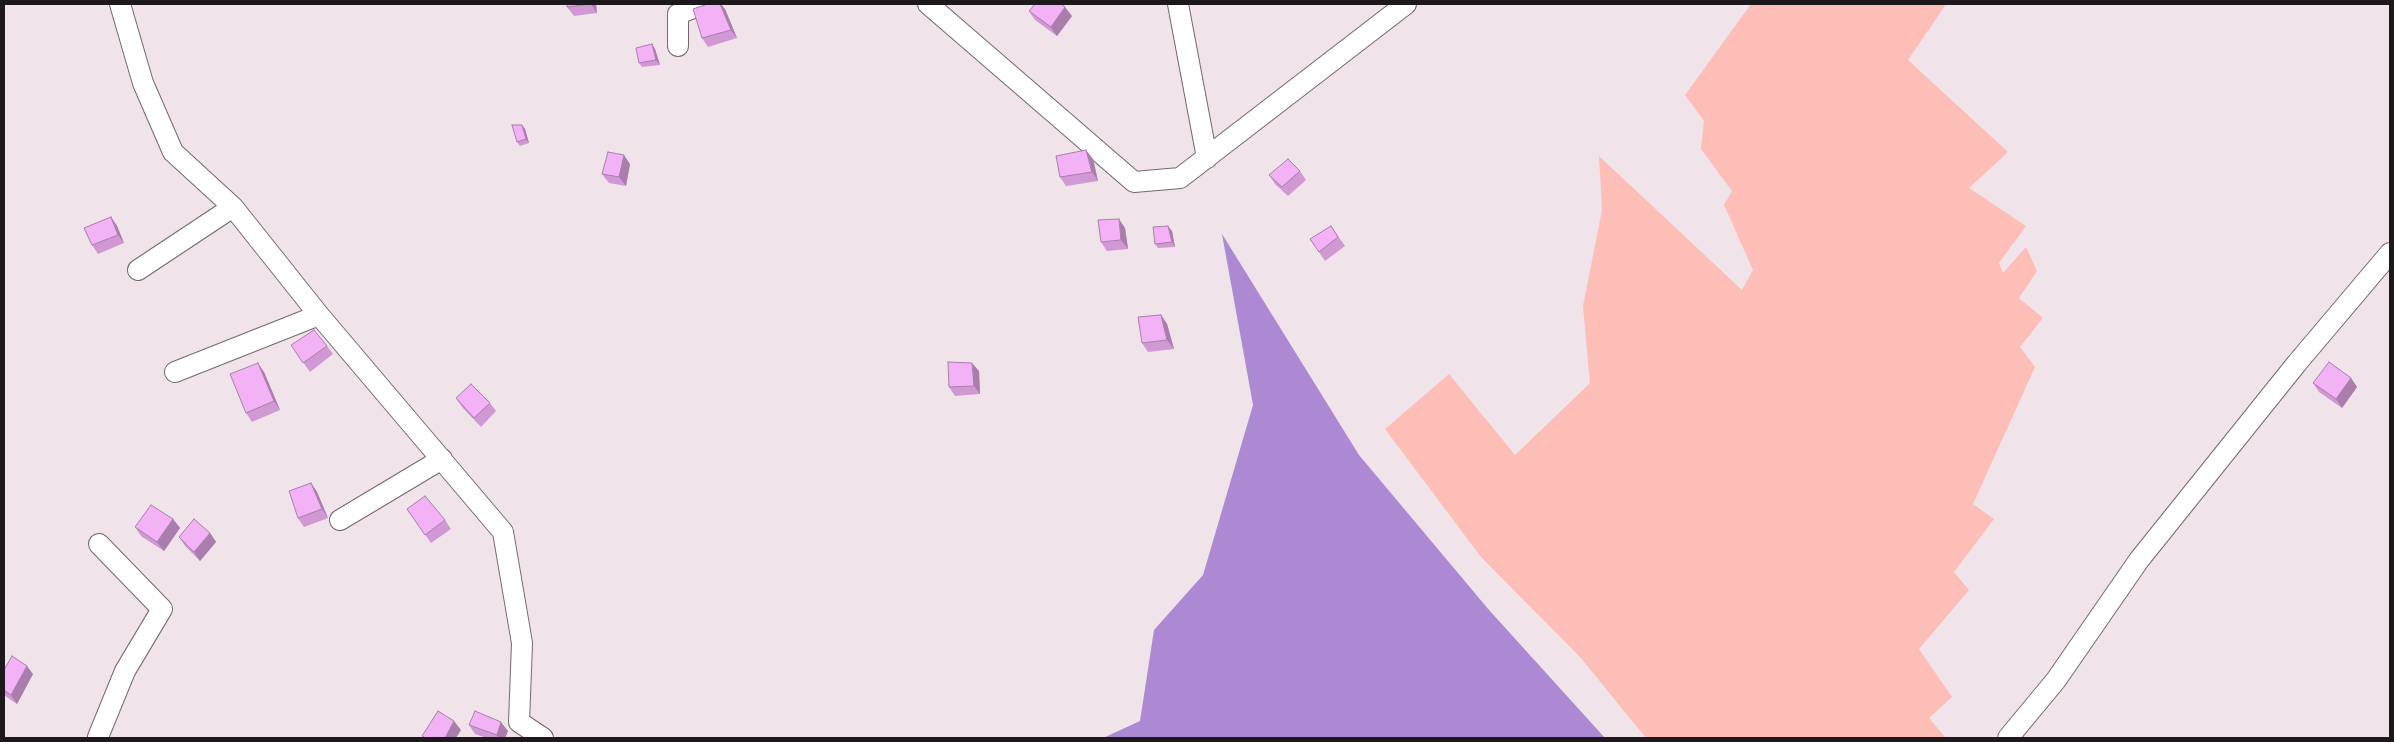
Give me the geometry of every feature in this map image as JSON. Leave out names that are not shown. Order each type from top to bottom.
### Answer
[{"type":"street","points":[[120,4],[143,83],[173,152],[233,208],[319,315],[503,532],[522,643],[516,730],[543,738]]},
{"type":"street","points":[[678,46],[678,14],[704,4]]},
{"type":"street","points":[[1178,4],[1207,158]]},
{"type":"street","points":[[938,7],[1134,182],[1180,178],[1406,4]]},
{"type":"street","points":[[138,270],[233,208]]},
{"type":"street","points":[[2008,738],[2056,680],[2139,560],[2296,363],[2390,253]]},
{"type":"street","points":[[175,372],[319,315]]},
{"type":"street","points":[[340,520],[442,459]]},
{"type":"street","points":[[99,544],[162,609],[125,671],[100,738]]},
{"type":"shaded area","points":[[1751,4],[1946,4],[1908,60],[2008,152],[1969,188],[2026,226],[1999,263],[2003,273],[2026,247],[2037,271],[2019,298],[2043,318],[2020,347],[2035,367],[1973,504],[1994,519],[1954,572],[1969,590],[1919,649],[1952,697],[1929,718],[1946,738],[1646,738],[1580,657],[1481,557],[1385,429],[1449,374],[1515,455],[1590,383],[1583,306],[1602,210],[1599,156],[1742,290],[1753,270],[1724,205],[1732,191],[1701,149],[1704,121],[1685,95]]},
{"type":"shaded area","points":[[1222,234],[1359,455],[1489,610],[1605,738],[1103,738],[1140,721],[1154,630],[1203,575],[1253,405]]},
{"type":"building","points":[[567,4],[591,4],[567,7]]},
{"type":"building","points":[[708,4],[720,4],[731,30],[702,38],[693,9]]},
{"type":"building","points":[[1035,4],[1061,4],[1065,7],[1051,27],[1029,11]]},
{"type":"building","points":[[652,44],[656,60],[639,63],[636,48]]},
{"type":"building","points":[[512,125],[522,125],[526,139],[517,142]]},
{"type":"building","points":[[1086,150],[1092,172],[1060,177],[1056,156]]},
{"type":"building","points":[[608,152],[624,155],[619,177],[602,174]]},
{"type":"building","points":[[1288,159],[1300,171],[1282,187],[1269,175]]},
{"type":"building","points":[[111,217],[118,235],[92,245],[84,228]]},
{"type":"building","points":[[1119,219],[1121,240],[1101,242],[1098,220]]},
{"type":"building","points":[[1168,226],[1172,242],[1155,244],[1153,227]]},
{"type":"building","points":[[1331,226],[1338,237],[1319,252],[1310,239]]},
{"type":"building","points":[[1161,315],[1167,340],[1142,343],[1138,317]]},
{"type":"building","points":[[314,330],[327,346],[303,363],[291,345]]},
{"type":"building","points":[[948,362],[972,363],[974,386],[949,387]]},
{"type":"building","points":[[2329,362],[2351,378],[2336,399],[2313,383]]},
{"type":"building","points":[[258,363],[274,401],[246,413],[230,374]]},
{"type":"building","points":[[471,384],[490,403],[474,418],[456,398]]},
{"type":"building","points":[[311,483],[322,509],[298,518],[289,491]]},
{"type":"building","points":[[425,496],[445,520],[425,535],[407,509]]},
{"type":"building","points":[[151,505],[173,519],[157,542],[135,527]]},
{"type":"building","points":[[194,519],[210,533],[194,552],[179,537]]},
{"type":"building","points":[[12,656],[27,666],[11,695],[4,690],[4,670]]},
{"type":"building","points":[[438,711],[454,721],[445,738],[426,738],[422,736]]},
{"type":"building","points":[[475,711],[501,722],[497,735],[469,725]]}]
